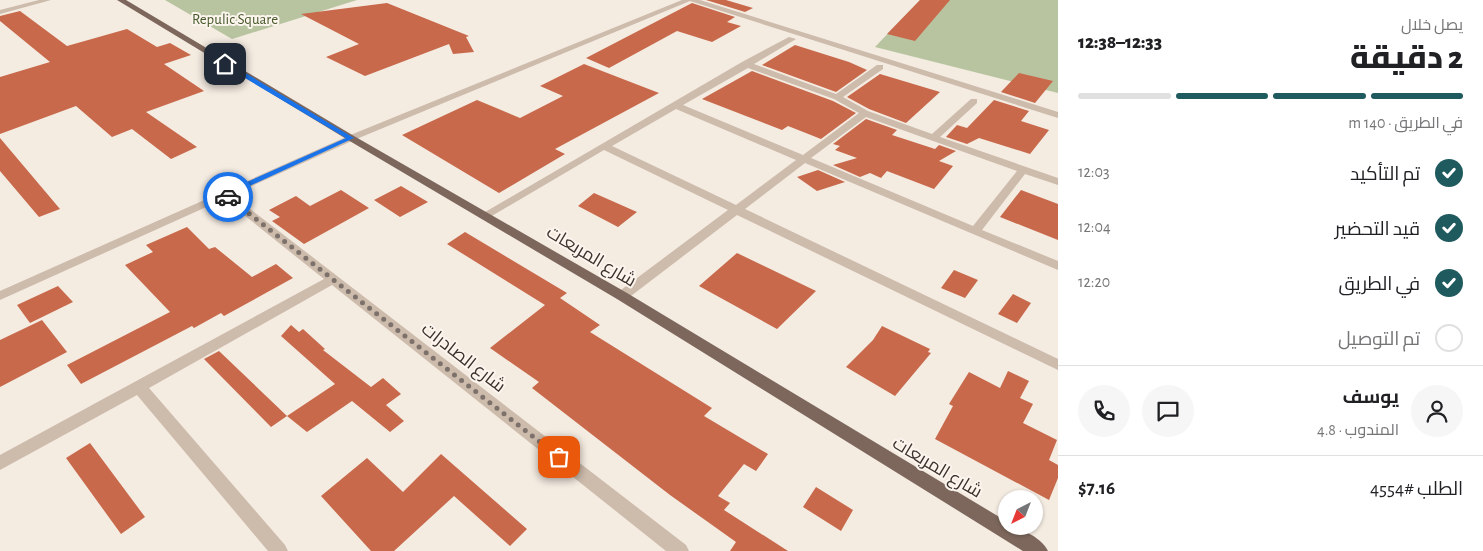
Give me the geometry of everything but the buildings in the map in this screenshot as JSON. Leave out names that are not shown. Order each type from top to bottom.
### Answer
[{"type":"main road","name":"شارع المربعات","points":[[121,0],[351,138],[622,296],[1039,551]]},
{"type":"street","points":[[0,12],[47,0]]},
{"type":"street","points":[[0,296],[351,138],[688,0]]},
{"type":"street","points":[[693,0],[1058,115]]},
{"type":"street","points":[[486,215],[792,38]]},
{"type":"street","points":[[745,64],[837,97],[865,113],[1058,181]]},
{"type":"street","points":[[837,97],[880,67]]},
{"type":"street","points":[[934,137],[974,101]]},
{"type":"street","points":[[675,105],[1058,266]]},
{"type":"street","points":[[622,296],[735,209],[865,113]]},
{"type":"street","points":[[604,146],[1058,364]]},
{"type":"street","points":[[975,231],[1023,170]]},
{"type":"street","name":"شارع الصادرات","points":[[225,194],[332,280],[680,551]]},
{"type":"street","points":[[0,463],[332,280]]},
{"type":"street","points":[[139,387],[279,551]]},
{"type":"green space","name":"Repulic Square","points":[[165,0],[357,0],[232,39]]},
{"type":"green space","points":[[920,0],[1058,0],[1058,93],[875,47]]},
{"type":"way so far","points":[[228,197],[559,457]]},
{"type":"route","points":[[225,64],[351,138],[225,194],[228,197]]}]
